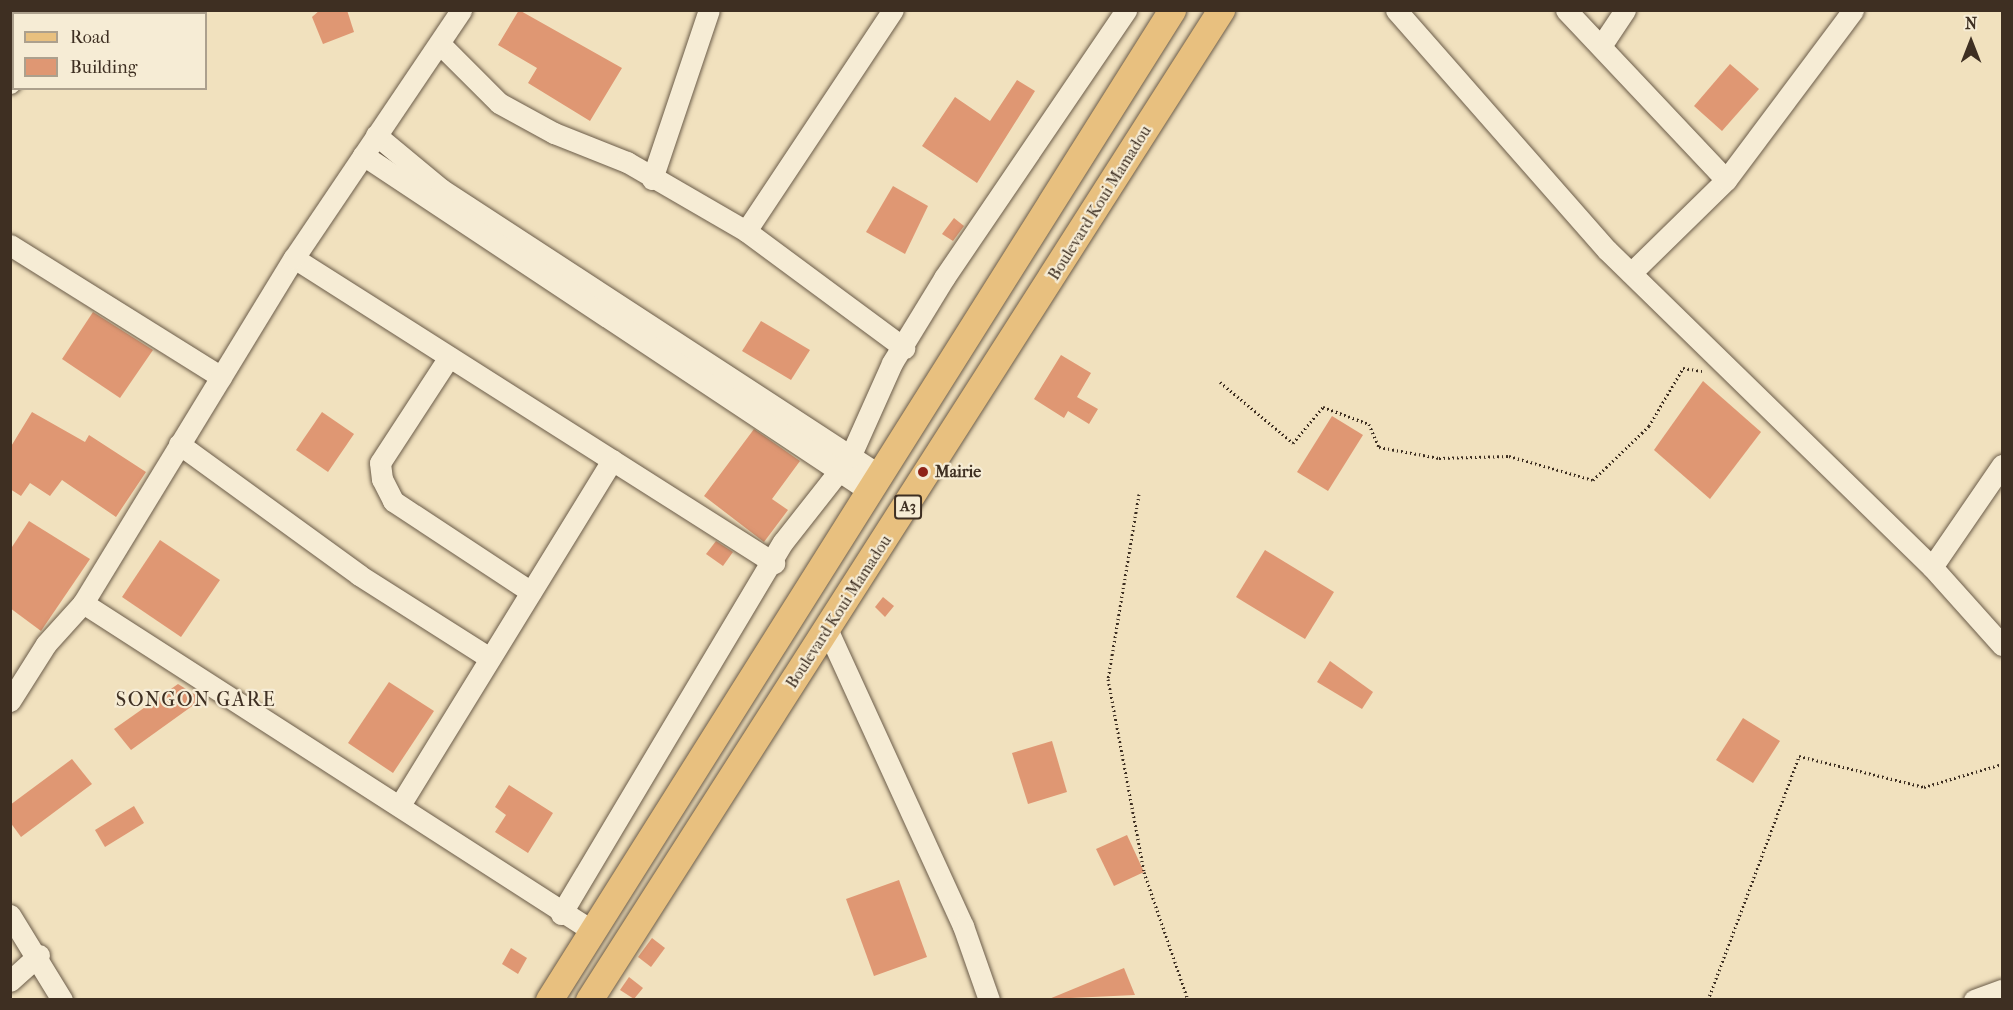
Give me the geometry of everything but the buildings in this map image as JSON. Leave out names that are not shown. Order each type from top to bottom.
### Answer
[{"type":"main road","name":"A3","points":[[549,999],[876,484],[1172,10]]},
{"type":"main road","name":"Boulevard Koui Mamadou","points":[[589,999],[1221,10]]},
{"type":"street","points":[[10,701],[19,668],[83,603],[294,258],[461,10]]},
{"type":"street","points":[[652,179],[709,10]]},
{"type":"street","points":[[746,231],[893,10]]},
{"type":"street","points":[[561,914],[774,563],[783,542],[844,464],[903,348],[944,278],[1126,10]]},
{"type":"street","points":[[1396,10],[1515,150],[1631,273],[1932,567],[2002,645]]},
{"type":"street","points":[[1566,10],[1726,180]]},
{"type":"street","points":[[1600,46],[1625,10]]},
{"type":"street","points":[[1631,273],[1726,180],[1853,10]]},
{"type":"street","points":[[440,44],[499,103],[652,179],[746,231],[903,348]]},
{"type":"street","points":[[376,135],[441,189],[844,464]]},
{"type":"street","points":[[363,155],[876,484]]},
{"type":"street","points":[[10,245],[220,377]]},
{"type":"street","points":[[294,258],[774,563]]},
{"type":"street","points":[[448,357],[380,463],[382,479],[393,501],[531,592]]},
{"type":"street","points":[[179,444],[359,575],[490,658]]},
{"type":"street","points":[[400,806],[612,460]]},
{"type":"street","points":[[1932,567],[2002,466]]},
{"type":"street","points":[[83,603],[400,806],[561,914],[591,930]]},
{"type":"street","points":[[827,629],[963,926],[989,999]]},
{"type":"street","points":[[10,915],[39,955],[62,999]]},
{"type":"street","points":[[10,981],[39,955]]},
{"type":"street","points":[[1974,999],[2002,990]]},
{"type":"path","points":[[1220,382],[1293,443],[1323,407],[1369,424],[1379,447],[1439,458],[1509,456],[1593,480],[1649,426],[1683,368],[1732,374]]},
{"type":"path","points":[[1139,494],[1108,679],[1144,872],[1188,999]]},
{"type":"path","points":[[1708,999],[1799,756],[1924,787],[2002,764]]},
{"type":"place","name":"Mairie","points":[[923,472]]},
{"type":"district","name":"SONGON GARE","points":[[196,699]]}]
